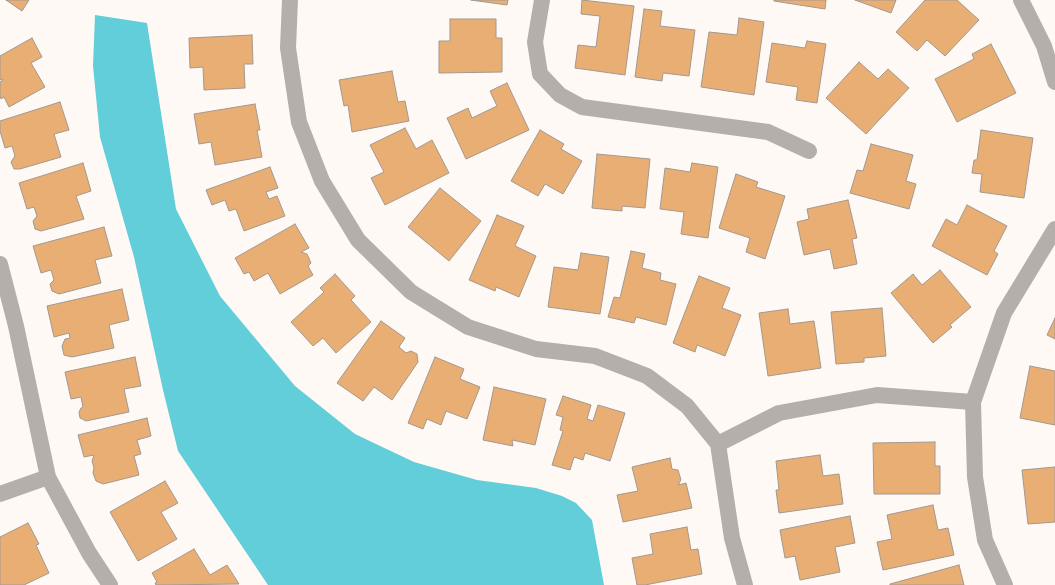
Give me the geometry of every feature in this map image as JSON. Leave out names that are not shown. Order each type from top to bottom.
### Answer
[{"type":"street","points":[[290,0],[288,48],[299,122],[322,181],[358,240],[411,292],[468,327],[536,349],[595,356],[647,376],[687,406],[718,444],[732,538],[745,585]]},
{"type":"street","points":[[542,0],[535,42],[540,74],[560,95],[582,107],[768,132],[809,151]]},
{"type":"street","points":[[1021,0],[1044,46],[1055,82]]},
{"type":"street","points":[[1005,585],[984,531],[975,477],[972,402],[1004,313],[1055,229]]},
{"type":"street","points":[[0,264],[16,326],[48,477],[89,553],[110,585]]},
{"type":"street","points":[[718,444],[780,413],[877,395],[972,402]]},
{"type":"street","points":[[0,494],[48,477]]},
{"type":"water","points":[[95,15],[147,23],[176,209],[220,296],[295,386],[355,434],[414,462],[477,480],[536,488],[562,496],[576,503],[592,520],[604,585],[268,585],[178,451],[134,257],[100,137],[93,66]]},
{"type":"building","points":[[6,0],[29,0],[22,11]]},
{"type":"building","points":[[471,0],[508,0],[507,5]]},
{"type":"building","points":[[582,0],[634,6],[625,75],[575,68],[578,45],[596,47],[600,16],[581,14]]},
{"type":"building","points":[[774,0],[826,0],[825,9]]},
{"type":"building","points":[[855,0],[896,0],[891,13]]},
{"type":"building","points":[[925,0],[957,0],[979,20],[945,56],[927,40],[917,51],[896,32]]},
{"type":"building","points":[[644,9],[662,11],[660,26],[695,30],[689,76],[663,73],[662,81],[635,77]]},
{"type":"building","points":[[739,18],[764,22],[754,95],[701,87],[709,32],[737,35]]},
{"type":"building","points":[[450,19],[496,19],[496,38],[502,38],[502,72],[439,73],[439,41],[450,41]]},
{"type":"building","points":[[252,35],[253,64],[244,64],[245,88],[204,90],[203,67],[190,68],[189,38]]},
{"type":"building","points":[[32,38],[42,57],[31,63],[45,87],[9,107],[4,97],[1,99],[0,96],[0,82],[3,80],[0,80],[0,56]]},
{"type":"building","points":[[807,41],[826,44],[817,103],[796,100],[798,87],[766,82],[772,43],[805,48]]},
{"type":"building","points":[[991,44],[1016,93],[957,122],[935,79],[974,59],[972,54]]},
{"type":"building","points":[[859,62],[878,79],[888,69],[909,88],[866,134],[826,98]]},
{"type":"building","points":[[392,71],[398,102],[405,101],[409,121],[352,132],[348,105],[344,106],[339,80]]},
{"type":"building","points":[[507,83],[529,130],[466,159],[447,118],[468,108],[472,118],[497,106],[490,91]]},
{"type":"building","points":[[60,102],[69,130],[54,134],[61,157],[14,169],[11,162],[15,156],[12,146],[5,148],[0,131],[0,121]]},
{"type":"building","points":[[255,104],[260,130],[257,130],[262,157],[215,165],[211,142],[199,144],[194,114]]},
{"type":"building","points":[[405,128],[416,149],[432,140],[449,173],[385,205],[371,178],[384,172],[370,145]]},
{"type":"building","points":[[540,130],[564,144],[561,149],[582,161],[563,194],[545,184],[538,196],[511,181]]},
{"type":"building","points":[[981,130],[1033,138],[1024,198],[980,192],[982,174],[972,173],[974,160],[977,160]]},
{"type":"building","points":[[871,144],[913,155],[906,181],[916,184],[909,209],[850,193],[857,170],[863,171]]},
{"type":"building","points":[[597,154],[650,159],[645,208],[622,206],[622,211],[592,208]]},
{"type":"building","points":[[83,163],[91,191],[76,196],[84,219],[41,231],[35,229],[33,221],[37,216],[34,207],[27,209],[19,183]]},
{"type":"building","points":[[692,163],[718,167],[708,238],[681,234],[684,212],[660,209],[665,168],[690,172]]},
{"type":"building","points":[[270,167],[278,188],[266,192],[269,199],[277,196],[285,216],[244,231],[236,209],[229,211],[225,200],[212,205],[206,190]]},
{"type":"building","points":[[736,174],[758,182],[756,187],[785,196],[765,259],[746,252],[750,238],[719,228]]},
{"type":"building","points":[[440,188],[481,221],[449,261],[408,227]]},
{"type":"building","points":[[848,200],[857,238],[852,239],[857,264],[834,269],[830,249],[804,255],[797,222],[809,219],[807,209]]},
{"type":"building","points":[[967,205],[1007,226],[994,251],[998,254],[987,275],[932,246],[946,219],[957,225]]},
{"type":"building","points":[[497,215],[524,226],[515,246],[536,256],[519,297],[496,287],[495,291],[469,280]]},
{"type":"building","points":[[295,224],[309,248],[301,252],[307,254],[311,263],[308,266],[313,275],[280,294],[268,273],[254,281],[249,272],[244,274],[235,258]]},
{"type":"building","points":[[104,227],[112,256],[95,260],[101,283],[59,294],[52,291],[50,284],[54,280],[51,270],[41,273],[33,246]]},
{"type":"building","points":[[631,251],[645,254],[642,268],[661,273],[660,280],[676,284],[666,325],[636,317],[634,323],[608,317],[614,297],[620,298]]},
{"type":"building","points":[[581,253],[609,257],[600,314],[548,307],[554,267],[578,270]]},
{"type":"building","points":[[940,270],[971,307],[933,343],[891,293],[913,274],[922,285]]},
{"type":"building","points":[[335,274],[355,296],[351,300],[371,322],[336,353],[323,338],[313,346],[291,322],[324,292],[320,288]]},
{"type":"building","points":[[699,276],[730,288],[722,308],[741,315],[725,356],[697,345],[695,352],[673,343]]},
{"type":"building","points":[[122,289],[129,320],[109,325],[114,348],[72,357],[64,355],[62,346],[65,339],[70,338],[69,333],[54,337],[47,306]]},
{"type":"building","points":[[882,308],[886,356],[864,358],[864,362],[836,364],[831,312]]},
{"type":"building","points":[[788,309],[790,324],[814,321],[821,368],[768,376],[759,313]]},
{"type":"building","points":[[1055,318],[1055,339],[1047,335]]},
{"type":"building","points":[[381,321],[405,338],[399,347],[406,353],[411,351],[417,354],[418,362],[392,400],[374,387],[363,401],[337,383]]},
{"type":"building","points":[[135,357],[141,386],[124,389],[129,412],[86,421],[80,418],[79,412],[83,407],[81,397],[71,399],[65,372]]},
{"type":"building","points":[[435,357],[464,369],[460,379],[480,387],[467,419],[446,411],[441,425],[427,419],[423,429],[408,423]]},
{"type":"building","points":[[1030,366],[1055,371],[1055,425],[1020,418]]},
{"type":"building","points":[[494,387],[546,399],[535,445],[512,440],[513,446],[483,440]]},
{"type":"building","points":[[563,396],[591,405],[587,419],[593,421],[598,405],[625,413],[610,461],[585,453],[583,460],[574,457],[570,470],[552,465],[563,431],[560,430],[563,417],[556,415]]},
{"type":"building","points":[[147,418],[151,436],[137,440],[141,454],[134,456],[139,475],[103,484],[96,481],[92,461],[94,455],[84,457],[78,435]]},
{"type":"building","points":[[935,442],[935,466],[940,466],[940,494],[874,494],[873,443]]},
{"type":"building","points":[[820,455],[823,476],[839,474],[843,504],[779,513],[776,490],[779,490],[776,461]]},
{"type":"building","points":[[670,458],[672,469],[678,470],[681,480],[678,485],[686,483],[692,508],[623,522],[617,495],[638,491],[632,467]]},
{"type":"building","points":[[1055,467],[1055,522],[1028,524],[1022,470]]},
{"type":"building","points":[[165,481],[178,503],[161,512],[177,539],[138,561],[110,512]]},
{"type":"building","points":[[933,505],[938,530],[948,528],[954,555],[883,570],[877,542],[892,539],[887,515]]},
{"type":"building","points":[[850,516],[855,543],[835,547],[840,572],[800,580],[795,556],[785,558],[780,530]]},
{"type":"building","points":[[28,523],[39,544],[36,545],[49,573],[24,585],[0,585],[0,537]]},
{"type":"building","points":[[687,527],[691,550],[698,549],[702,574],[637,585],[632,558],[653,554],[650,534]]},
{"type":"building","points":[[194,549],[210,575],[227,565],[239,584],[156,585],[155,583],[157,582],[152,573]]},
{"type":"building","points":[[959,565],[964,585],[890,585],[890,584]]}]
